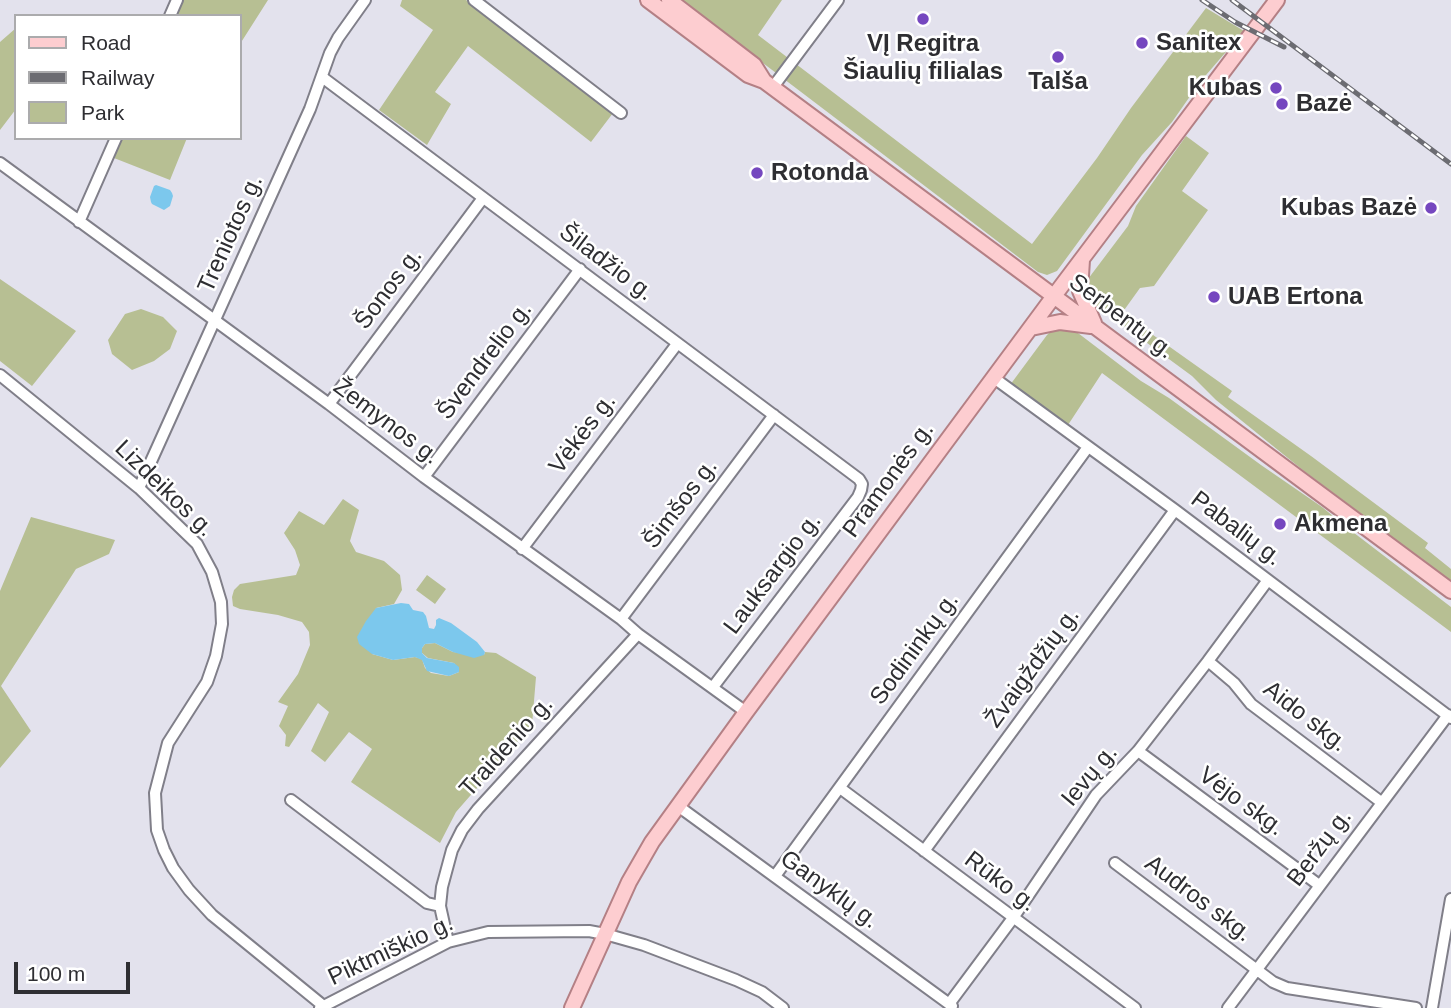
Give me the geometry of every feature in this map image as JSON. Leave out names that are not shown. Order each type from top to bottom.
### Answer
[{"type":"main road","name":"Serbentų g.","points":[[648,0],[748,75],[768,84],[1451,591]]},
{"type":"main road","name":"Serbentų g.","points":[[669,0],[754,65],[768,84]]},
{"type":"main road","name":"Pramonės g.","points":[[572,1008],[641,860],[678,806],[993,378],[1277,0]]},
{"type":"main road","points":[[1083,258],[1080,291],[1084,305],[1096,326]]},
{"type":"main road","points":[[1031,328],[1060,322],[1096,326]]},
{"type":"street","name":"Treniotos g.","points":[[139,488],[310,109],[330,53],[365,0]]},
{"type":"street","points":[[474,0],[621,113]]},
{"type":"street","points":[[768,84],[838,0]]},
{"type":"street","name":"Šiladžio g.","points":[[322,77],[859,479],[862,484]]},
{"type":"street","points":[[79,222],[115,140]]},
{"type":"street","name":"Žemynos g.","points":[[0,163],[747,712]]},
{"type":"street","name":"Šonos g.","points":[[329,404],[483,198]]},
{"type":"street","name":"Švendrelio g.","points":[[424,477],[580,269]]},
{"type":"street","name":"Vėkės g.","points":[[523,548],[677,344]]},
{"type":"street","name":"Lizdeikos g.","points":[[0,375],[139,488],[197,544],[212,572],[221,602],[222,624],[216,656],[207,681],[168,743],[155,793],[158,830],[173,868],[212,915],[324,1007]]},
{"type":"street","name":"Pabalių g.","points":[[993,378],[1175,510],[1449,716]]},
{"type":"street","name":"Šimšos g.","points":[[621,618],[774,415]]},
{"type":"street","name":"Sodininkų g.","points":[[775,876],[1088,447]]},
{"type":"street","name":"Lauksargio g.","points":[[713,687],[858,497],[862,484]]},
{"type":"street","name":"Žvaigždžių g.","points":[[924,851],[1175,510]]},
{"type":"street","name":"Ievų g.","points":[[952,1006],[1096,795],[1138,751],[1268,580]]},
{"type":"street","name":"Traidenio g.","points":[[448,942],[440,906],[445,870],[462,830],[478,809],[638,634]]},
{"type":"street","name":"Aido skg.","points":[[1209,661],[1234,683],[1251,704],[1381,802]]},
{"type":"street","name":"Beržų g.","points":[[1228,1008],[1381,802],[1449,716]]},
{"type":"street","name":"Vėjo skg.","points":[[1138,751],[1319,885]]},
{"type":"street","name":"Rūko g.","points":[[840,788],[1135,1008]]},
{"type":"street","points":[[290,800],[427,903],[440,906]]},
{"type":"street","name":"Ganyklų g.","points":[[678,806],[952,1006]]},
{"type":"street","name":"Audros skg.","points":[[1115,863],[1273,982],[1287,988],[1416,1008]]},
{"type":"street","points":[[1433,1008],[1451,899]]},
{"type":"street","name":"Piktmiškio g.","points":[[324,1007],[448,942],[488,932],[589,931],[644,945],[736,979],[762,992],[783,1008]]},
{"type":"green space","points":[[181,0],[268,0],[242,41],[242,14],[175,14]]},
{"type":"green space","points":[[402,0],[466,0],[613,113],[591,142],[468,46],[435,92],[451,104],[427,145],[379,110],[433,30],[400,6]]},
{"type":"green space","points":[[680,0],[782,0],[758,35],[1032,244],[1206,8],[1244,31],[1200,82],[1172,122],[1142,155],[1057,271],[1047,275],[1038,272]]},
{"type":"green space","points":[[14,30],[14,112],[0,130],[0,42]]},
{"type":"green space","points":[[1186,136],[1209,153],[1182,191],[1208,210],[1154,286],[1140,288],[1122,313],[1232,391],[1228,397],[1428,543],[1425,548],[1451,569],[1451,581],[1304,471],[1216,400],[1192,376],[1090,301],[1086,287],[1088,279],[1128,226],[1136,206]]},
{"type":"green space","points":[[121,140],[186,140],[170,180],[114,158]]},
{"type":"green space","points":[[0,279],[76,331],[32,386],[0,361]]},
{"type":"green space","points":[[141,309],[163,317],[177,331],[170,349],[154,361],[132,370],[112,354],[108,340],[125,314]]},
{"type":"green space","points":[[1053,329],[1074,330],[1141,381],[1322,507],[1451,607],[1451,632],[1102,373],[1068,425],[1010,385],[1047,335]]},
{"type":"green space","points":[[343,499],[359,510],[350,541],[356,552],[384,561],[400,575],[402,590],[394,604],[376,608],[372,654],[393,660],[415,657],[422,659],[425,668],[431,673],[449,676],[459,672],[454,663],[428,658],[422,653],[425,644],[435,643],[453,652],[484,655],[485,652],[496,653],[536,677],[532,725],[456,812],[440,843],[351,782],[372,749],[349,732],[325,762],[311,751],[329,712],[318,703],[289,747],[285,746],[286,735],[279,726],[288,706],[278,702],[298,674],[310,645],[309,632],[302,622],[233,606],[234,590],[240,584],[296,575],[300,565],[295,550],[284,533],[299,511],[324,525]]},
{"type":"green space","points":[[31,517],[115,540],[109,554],[76,569],[1,686],[31,731],[0,768],[0,591]]},
{"type":"green space","points":[[427,575],[446,589],[435,604],[416,590]]},
{"type":"water","points":[[156,185],[170,190],[173,196],[170,206],[164,210],[151,202],[150,197]]},
{"type":"water","points":[[409,604],[413,610],[423,612],[429,628],[434,629],[439,618],[451,623],[477,642],[485,652],[484,655],[474,658],[435,643],[425,644],[422,653],[427,658],[454,663],[459,667],[459,672],[449,676],[427,671],[422,660],[415,657],[393,660],[372,654],[359,644],[357,637],[376,608]]},
{"type":"railway","points":[[1202,0],[1235,22],[1284,47]]},
{"type":"railway","points":[[1232,0],[1451,164]]},
{"type":"place","name":"VĮ Regitra Šiaulių filialas","points":[[923,19]]},
{"type":"place","name":"Sanitex","points":[[1142,43]]},
{"type":"place","name":"Talša","points":[[1058,57]]},
{"type":"place","name":"Kubas","points":[[1276,88]]},
{"type":"place","name":"Bazė","points":[[1282,104]]},
{"type":"place","name":"Rotonda","points":[[757,173]]},
{"type":"place","name":"Kubas Bazė","points":[[1431,208]]},
{"type":"place","name":"UAB Ertona","points":[[1214,297]]},
{"type":"place","name":"Akmena","points":[[1280,524]]}]
